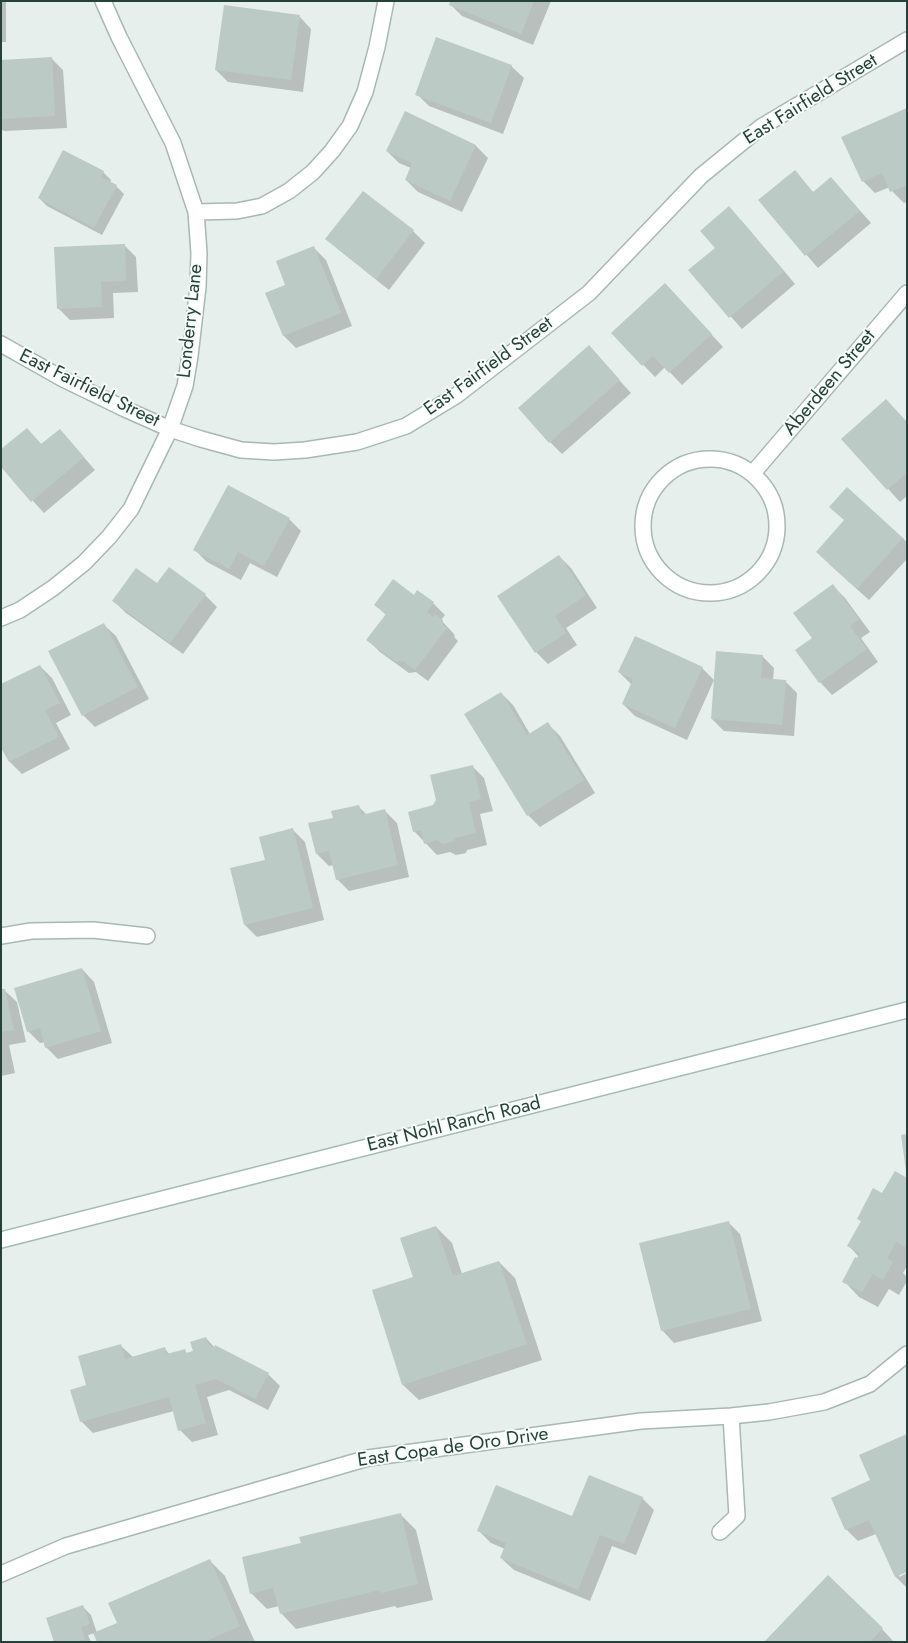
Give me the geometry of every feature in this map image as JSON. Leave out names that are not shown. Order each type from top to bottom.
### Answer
[{"type":"street","name":"Londerry Lane","points":[[1,618],[20,610],[53,588],[84,563],[109,537],[131,509],[170,429],[184,386],[195,318],[199,253],[196,212],[174,142],[119,37],[103,1]]},
{"type":"street","points":[[196,212],[237,211],[262,206],[290,190],[313,172],[332,151],[350,126],[364,92],[378,46],[386,1]]},
{"type":"street","name":"East Fairfield Street","points":[[1,344],[63,379],[170,429],[241,450],[274,452],[305,450],[357,442],[406,426],[457,395],[589,293],[702,176],[761,128],[907,40]]},
{"type":"street","name":"Aberdeen Street","points":[[753,473],[907,294]]},
{"type":"street","points":[[696,459],[726,460],[753,473],[772,497],[779,526],[772,556],[753,580],[726,592],[695,592],[668,579],[649,555],[642,525],[649,496],[668,472],[696,459]]},
{"type":"street","points":[[1,936],[31,931],[93,930],[147,936]]},
{"type":"street","name":"East Nohl Ranch Road","points":[[1,1240],[907,1010]]},
{"type":"street","name":"East Copa de Oro Drive","points":[[1,1574],[66,1546],[368,1458],[641,1421],[731,1416],[769,1412],[824,1402],[870,1384],[907,1354]]},
{"type":"street","points":[[720,1532],[737,1516],[731,1416]]},
{"type":"building","points":[[450,1],[534,1],[521,34],[449,5]]},
{"type":"building","points":[[224,5],[300,15],[291,80],[215,70]]},
{"type":"building","points":[[436,37],[512,65],[491,123],[415,95]]},
{"type":"building","points":[[52,57],[55,116],[1,119],[1,60]]},
{"type":"building","points":[[907,108],[907,185],[890,192],[882,173],[862,182],[841,137]]},
{"type":"building","points":[[405,111],[476,145],[450,201],[405,180],[412,163],[386,151]]},
{"type":"building","points":[[63,150],[104,171],[101,177],[117,185],[94,228],[38,198]]},
{"type":"building","points":[[795,170],[813,192],[831,177],[860,211],[805,256],[758,200]]},
{"type":"building","points":[[363,191],[414,230],[376,279],[325,239]]},
{"type":"building","points":[[729,206],[784,271],[729,318],[688,270],[715,248],[700,231]]},
{"type":"building","points":[[125,244],[126,281],[101,282],[102,307],[57,309],[54,247]]},
{"type":"building","points":[[314,246],[341,313],[283,336],[265,293],[285,285],[276,261]]},
{"type":"building","points":[[665,283],[712,334],[669,373],[653,356],[642,366],[611,333]]},
{"type":"building","points":[[589,345],[620,380],[549,443],[518,408]]},
{"type":"building","points":[[886,399],[907,422],[907,473],[887,490],[841,439]]},
{"type":"building","points":[[27,428],[41,444],[60,429],[84,457],[31,502],[1,467],[1,449]]},
{"type":"building","points":[[228,485],[290,518],[264,566],[238,552],[229,569],[193,550]]},
{"type":"building","points":[[847,487],[903,538],[857,589],[816,552],[844,520],[829,507]]},
{"type":"building","points":[[559,555],[586,595],[555,616],[566,633],[535,653],[497,596]]},
{"type":"building","points":[[169,567],[206,594],[170,643],[112,601],[136,568],[157,583]]},
{"type":"building","points":[[393,579],[414,595],[417,590],[434,602],[427,612],[433,617],[435,614],[443,620],[443,625],[447,628],[415,670],[403,661],[396,662],[366,640],[386,614],[374,605]]},
{"type":"building","points":[[833,584],[859,619],[850,626],[867,649],[819,683],[795,650],[812,638],[793,613]]},
{"type":"building","points":[[104,623],[138,687],[82,716],[48,651]]},
{"type":"building","points":[[635,636],[703,667],[675,728],[622,704],[633,679],[618,672]]},
{"type":"building","points":[[716,651],[763,655],[761,678],[786,680],[782,725],[711,719]]},
{"type":"building","points":[[40,665],[60,703],[45,710],[59,737],[9,762],[1,748],[1,684]]},
{"type":"building","points":[[501,692],[527,735],[548,722],[584,780],[527,816],[464,714]]},
{"type":"building","points":[[473,765],[481,799],[469,802],[476,833],[455,838],[454,841],[443,844],[437,840],[424,844],[421,830],[413,832],[408,812],[433,805],[436,800],[430,775]]},
{"type":"building","points":[[359,805],[362,815],[385,809],[398,865],[336,880],[329,851],[316,854],[308,823],[333,818],[331,811]]},
{"type":"building","points":[[293,828],[313,908],[244,925],[230,868],[265,860],[259,837]]},
{"type":"building","points":[[82,968],[101,1031],[45,1048],[40,1028],[27,1032],[14,988]]},
{"type":"building","points":[[1,989],[5,989],[14,1030],[1,1032]]},
{"type":"building","points":[[907,1134],[907,1171],[906,1171],[901,1135]]},
{"type":"building","points":[[895,1171],[907,1178],[907,1248],[896,1242],[887,1258],[893,1262],[883,1280],[873,1274],[862,1292],[842,1282],[855,1257],[857,1258],[860,1253],[847,1246],[861,1221],[857,1219],[873,1188],[882,1193]]},
{"type":"building","points":[[729,1221],[751,1309],[661,1331],[639,1243]]},
{"type":"building","points":[[436,1226],[453,1276],[499,1261],[527,1344],[402,1385],[372,1290],[413,1277],[400,1238]]},
{"type":"building","points":[[206,1337],[208,1344],[214,1348],[215,1345],[269,1373],[255,1399],[216,1379],[195,1385],[206,1423],[178,1431],[169,1397],[80,1422],[70,1390],[86,1385],[78,1356],[121,1344],[125,1359],[165,1347],[167,1354],[185,1349],[186,1353],[193,1351],[190,1342]]},
{"type":"building","points":[[907,1434],[907,1572],[895,1577],[869,1520],[845,1530],[831,1498],[870,1480],[859,1455]]},
{"type":"building","points":[[589,1475],[643,1497],[624,1544],[600,1535],[578,1590],[500,1558],[506,1543],[477,1531],[496,1485],[572,1516]]},
{"type":"building","points":[[401,1513],[418,1584],[381,1593],[380,1590],[280,1614],[273,1588],[250,1594],[242,1557],[301,1543],[299,1537]]},
{"type":"building","points":[[210,1559],[240,1626],[204,1642],[97,1642],[93,1633],[117,1623],[108,1603]]},
{"type":"building","points":[[828,1575],[883,1628],[870,1642],[764,1642]]},
{"type":"building","points":[[83,1605],[90,1624],[81,1627],[85,1639],[77,1642],[54,1642],[46,1618]]}]
